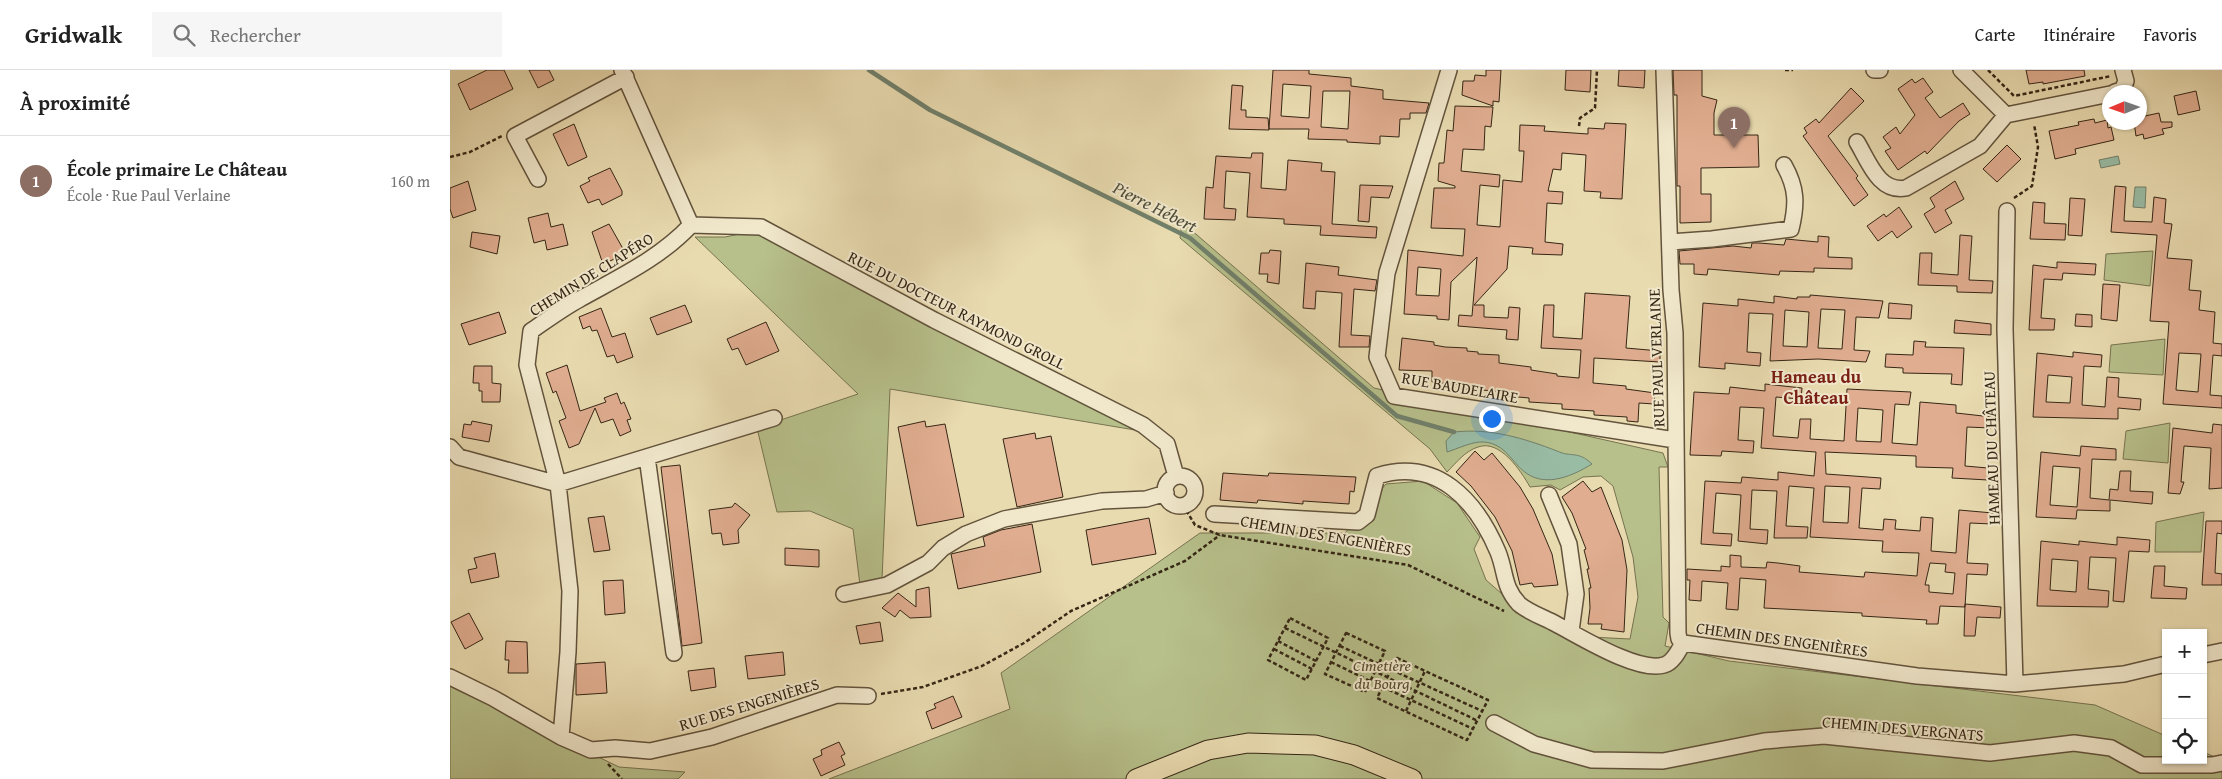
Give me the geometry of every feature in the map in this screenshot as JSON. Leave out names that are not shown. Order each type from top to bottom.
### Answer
[{"type":"main road","points":[[1136,779],[1208,750],[1248,743],[1315,745],[1354,755],[1412,779]]},
{"type":"street","name":"RUE BAUDELAIRE","points":[[1449,70],[1387,273],[1377,356],[1394,396],[1675,440]]},
{"type":"street","name":"RUE PAUL VERLAINE","points":[[1664,70],[1675,332],[1678,633],[1679,639],[1683,642]]},
{"type":"street","points":[[1874,70],[1880,70]]},
{"type":"street","points":[[1961,70],[2006,115]]},
{"type":"street","points":[[2121,72],[2126,81],[2124,85]]},
{"type":"street","points":[[538,179],[515,136],[624,74],[691,225]]},
{"type":"street","points":[[1857,142],[1886,186],[1893,189],[1906,188],[1980,146],[2006,115],[2102,96]]},
{"type":"street","points":[[1670,242],[1712,239],[1791,229],[1797,206],[1791,178],[1784,165]]},
{"type":"street","name":"HAMEAU DU CHÂTEAU","points":[[2007,211],[2005,329],[2015,684]]},
{"type":"street","name":"RUE DU DOCTEUR RAYMOND GROLL","points":[[691,225],[761,227],[934,320],[1143,424],[1167,444],[1176,476]]},
{"type":"street","name":"CHEMIN DE CLAPÉRO","points":[[561,737],[568,652],[570,591],[558,484],[527,365],[531,331],[577,300],[644,264],[675,242],[691,225]]},
{"type":"street","points":[[450,447],[459,457],[558,484],[774,418]]},
{"type":"street","points":[[647,457],[674,653]]},
{"type":"street","points":[[1214,514],[1358,522],[1367,514],[1377,476],[1392,472],[1416,470],[1447,483],[1473,507],[1498,553],[1507,589],[1520,605],[1571,631],[1576,594],[1569,544],[1549,495]]},
{"type":"street","points":[[1176,476],[1188,478],[1195,487],[1193,498],[1183,505],[1173,503],[1166,493],[1167,484],[1176,476]]},
{"type":"street","points":[[844,594],[887,585],[928,563],[943,548],[966,534],[1004,519],[1102,501],[1146,499],[1166,493]]},
{"type":"street","name":"CHEMIN DES ENGENIÈRES","points":[[1571,631],[1605,650],[1644,665],[1664,666],[1672,660],[1683,642],[1917,676],[2015,684],[2124,674],[2162,665]]},
{"type":"street","points":[[2207,654],[2222,651]]},
{"type":"street","name":"RUE DES ENGENIÈRES","points":[[450,677],[493,698],[561,737],[591,750],[615,748],[650,751],[712,737],[837,695],[868,696]]},
{"type":"street","name":"CHEMIN DES VERGNATS","points":[[1494,724],[1534,744],[1592,760],[1662,761],[1764,741],[1824,736],[1990,753],[2074,743],[2112,748],[2142,765],[2212,765],[2222,762]]},
{"type":"path","points":[[1580,126],[1580,118],[1595,108],[1597,70]]},
{"type":"path","points":[[1785,70],[1793,70]]},
{"type":"path","points":[[1988,70],[2014,96],[2121,72]]},
{"type":"path","points":[[2007,211],[2018,193],[2032,186],[2038,147],[2032,110]]},
{"type":"path","points":[[450,157],[470,152],[501,136],[515,136]]},
{"type":"path","name":"CHEMIN DES ENGENIÈRES","points":[[1183,505],[1195,525],[1220,535],[1408,565],[1505,611]]},
{"type":"path","name":"CHEMIN DES ENGENIÈRES","points":[[868,696],[924,687],[982,666],[1024,643],[1070,611],[1185,561],[1220,535]]},
{"type":"path","points":[[1290,618],[1328,638],[1306,680],[1268,660],[1278,640],[1290,618]]},
{"type":"path","points":[[1285,628],[1492,727],[1494,724]]},
{"type":"path","points":[[1346,633],[1386,652],[1365,692],[1325,674],[1335,653],[1346,633]]},
{"type":"path","points":[[1278,640],[1316,661]]},
{"type":"path","points":[[1340,646],[1379,664]]},
{"type":"path","points":[[1274,649],[1312,669]]},
{"type":"path","points":[[1397,658],[1488,700],[1467,740],[1378,698],[1392,670],[1397,658]]},
{"type":"path","points":[[1331,662],[1370,681]]},
{"type":"path","points":[[1392,670],[1482,711]]},
{"type":"path","points":[[1406,712],[1425,671]]},
{"type":"path","points":[[1383,686],[1473,729]]},
{"type":"green space","name":"Cimetière du Bourg","points":[[1182,222],[1374,388],[1663,453],[1668,467],[1659,467],[1663,617],[1669,623],[1665,646],[1729,661],[2095,705],[2162,734],[2162,764],[2207,764],[2207,754],[2222,760],[2222,779],[829,779],[1010,709],[1001,673],[1200,533],[1345,533],[1386,484],[1423,481],[1457,503],[1480,537],[1474,549],[1486,580],[1518,608],[1570,636],[1630,639],[1638,597],[1633,557],[1613,486],[1601,476],[1583,477],[1560,490],[1551,485],[1530,487],[1509,458],[1502,452],[1486,446],[1469,451],[1447,472],[1430,449],[1180,238]]},
{"type":"green space","points":[[755,231],[1135,430],[890,389],[882,580],[860,585],[853,529],[810,511],[777,512],[757,428],[858,394],[695,237],[725,237]]},
{"type":"green space","points":[[2153,251],[2150,286],[2104,280],[2106,254]]},
{"type":"green space","points":[[2165,339],[2163,375],[2109,372],[2111,345]]},
{"type":"green space","points":[[2170,423],[2168,463],[2123,459],[2126,431]]},
{"type":"green space","points":[[2204,512],[2201,552],[2155,552],[2156,522]]},
{"type":"green space","points":[[450,685],[619,767],[685,772],[678,779],[450,779]]},
{"type":"shaded area","points":[[2118,156],[2120,164],[2101,168],[2099,160]]},
{"type":"shaded area","points":[[2135,187],[2146,187],[2145,208],[2133,207]]},
{"type":"shaded area","points":[[1481,431],[1507,435],[1562,453],[1582,457],[1592,464],[1569,476],[1551,480],[1534,477],[1521,469],[1508,454],[1492,443],[1475,443],[1447,452],[1446,441],[1454,432]]},
{"type":"building","points":[[487,70],[504,70],[513,89],[470,110],[458,84]]},
{"type":"building","points":[[529,70],[549,70],[554,80],[538,88]]},
{"type":"building","points":[[1273,70],[1309,70],[1309,74],[1351,78],[1351,86],[1383,90],[1383,99],[1429,103],[1426,113],[1410,113],[1410,119],[1400,119],[1399,137],[1380,136],[1380,144],[1347,142],[1347,140],[1308,139],[1309,129],[1269,129]],"holes":[[[1283,84],[1311,86],[1309,118],[1281,116]],[[1323,91],[1350,91],[1348,129],[1321,127]]]},
{"type":"building","points":[[1486,70],[1501,70],[1499,102],[1493,101],[1493,106],[1462,95],[1463,81],[1474,81],[1475,75],[1486,76]]},
{"type":"building","points":[[1566,70],[1591,70],[1590,92],[1565,90]]},
{"type":"building","points":[[1619,70],[1645,70],[1644,88],[1618,86]]},
{"type":"building","points":[[1673,70],[1702,70],[1702,96],[1717,100],[1714,113],[1714,135],[1758,135],[1759,167],[1701,168],[1701,194],[1711,194],[1711,222],[1680,223],[1680,186],[1677,186],[1677,95],[1674,95]]},
{"type":"building","points":[[2026,70],[2084,70],[2085,76],[2043,84],[2043,82],[2029,84]]},
{"type":"building","points":[[1923,78],[1933,92],[1925,98],[1940,118],[1963,103],[1970,114],[1959,121],[1927,154],[1925,151],[1898,170],[1885,151],[1891,148],[1883,137],[1896,127],[1900,134],[1915,115],[1898,89],[1912,79],[1915,83]]},
{"type":"building","points":[[1232,85],[1243,86],[1241,110],[1246,110],[1246,117],[1268,118],[1269,130],[1229,129]]},
{"type":"building","points":[[1851,88],[1864,101],[1828,136],[1858,176],[1856,178],[1868,195],[1854,206],[1803,136],[1807,133],[1804,128],[1816,119],[1819,123]]},
{"type":"building","points":[[2196,91],[2200,110],[2178,115],[2174,96]]},
{"type":"building","points":[[1455,106],[1493,107],[1491,127],[1485,126],[1484,150],[1463,149],[1461,171],[1500,175],[1499,187],[1480,185],[1477,225],[1500,227],[1503,180],[1522,182],[1524,151],[1519,151],[1520,125],[1545,126],[1544,131],[1588,134],[1588,128],[1604,129],[1605,123],[1626,124],[1622,199],[1600,198],[1601,192],[1584,191],[1586,155],[1562,153],[1561,170],[1553,169],[1548,191],[1563,192],[1562,204],[1547,203],[1545,242],[1563,244],[1562,255],[1532,254],[1533,248],[1509,246],[1507,269],[1474,305],[1484,305],[1484,317],[1508,318],[1509,307],[1520,308],[1518,340],[1506,339],[1507,330],[1458,326],[1459,315],[1472,316],[1477,257],[1451,282],[1449,320],[1437,319],[1437,316],[1404,314],[1408,250],[1463,256],[1465,229],[1431,228],[1434,188],[1455,188],[1455,186],[1438,181],[1439,163],[1444,163],[1447,130],[1453,131]],"holes":[[[1418,267],[1441,269],[1439,296],[1416,295]]]},
{"type":"building","points":[[2159,113],[2161,122],[2172,122],[2172,127],[2162,129],[2164,134],[2144,139],[2143,134],[2136,136],[2135,130],[2147,130],[2147,116]]},
{"type":"building","points":[[2094,119],[2095,123],[2102,121],[2102,130],[2112,130],[2114,140],[2075,149],[2076,154],[2055,159],[2049,131],[2079,125],[2078,122]]},
{"type":"building","points":[[574,124],[587,157],[568,166],[553,134]]},
{"type":"building","points":[[2007,145],[2021,159],[1997,182],[1983,169]]},
{"type":"building","points":[[1252,153],[1263,153],[1261,188],[1286,190],[1288,160],[1322,163],[1321,171],[1335,172],[1332,224],[1377,227],[1376,238],[1320,235],[1321,226],[1284,224],[1284,219],[1247,217],[1250,173],[1226,171],[1224,208],[1236,209],[1235,220],[1204,219],[1206,187],[1213,188],[1216,156],[1251,158]]},
{"type":"building","points":[[610,168],[622,191],[622,195],[602,205],[599,199],[588,203],[580,186],[590,181],[588,178]]},
{"type":"building","points":[[468,181],[476,210],[453,218],[450,209],[450,188]]},
{"type":"building","points":[[1955,181],[1964,199],[1945,210],[1952,223],[1935,233],[1924,214],[1935,207],[1930,198]]},
{"type":"building","points":[[1360,185],[1393,186],[1389,198],[1371,197],[1369,222],[1358,221]]},
{"type":"building","points":[[2115,186],[2126,187],[2124,221],[2152,222],[2154,197],[2166,199],[2164,223],[2172,224],[2167,258],[2192,260],[2189,290],[2201,291],[2199,310],[2215,312],[2213,343],[2222,344],[2222,356],[2213,355],[2210,395],[2222,396],[2222,408],[2163,404],[2169,322],[2150,321],[2157,235],[2111,232]],"holes":[[[2179,353],[2201,354],[2198,392],[2176,390]]]},
{"type":"building","points":[[2070,198],[2085,199],[2082,236],[2068,235]]},
{"type":"building","points":[[2033,202],[2045,203],[2044,223],[2066,224],[2065,240],[2030,239]]},
{"type":"building","points":[[1899,207],[1912,227],[1897,238],[1892,231],[1878,241],[1867,226],[1884,214],[1886,217]]},
{"type":"building","points":[[548,213],[551,227],[563,224],[568,245],[547,250],[545,240],[534,243],[528,218]]},
{"type":"building","points":[[609,224],[626,254],[603,264],[592,232]]},
{"type":"building","points":[[472,232],[500,236],[497,254],[470,247]]},
{"type":"building","points":[[1960,235],[1972,236],[1969,280],[1993,281],[1992,293],[1957,292],[1957,286],[1918,285],[1920,253],[1932,253],[1931,273],[1958,275]]},
{"type":"building","points":[[1818,236],[1829,237],[1828,257],[1852,258],[1852,269],[1814,268],[1814,272],[1780,271],[1779,275],[1708,269],[1707,275],[1694,274],[1694,264],[1680,264],[1679,251],[1733,246],[1751,248],[1752,243],[1784,245],[1786,239],[1818,242]]},
{"type":"building","points":[[1270,250],[1281,251],[1279,284],[1267,282],[1268,274],[1259,274],[1261,253],[1269,253]]},
{"type":"building","points":[[2057,262],[2096,264],[2095,275],[2063,273],[2062,280],[2044,279],[2041,318],[2055,319],[2054,330],[2029,330],[2033,265],[2057,268]]},
{"type":"building","points":[[1306,263],[1339,267],[1338,275],[1377,280],[1375,291],[1354,289],[1351,335],[1370,336],[1369,347],[1339,347],[1342,293],[1316,291],[1315,309],[1303,308]]},
{"type":"building","points":[[2103,284],[2120,285],[2117,321],[2101,319]]},
{"type":"building","points":[[1585,293],[1630,296],[1626,348],[1660,351],[1660,362],[1594,358],[1593,383],[1626,386],[1626,389],[1655,393],[1654,404],[1639,403],[1638,422],[1627,421],[1627,417],[1594,415],[1594,411],[1562,409],[1562,404],[1529,402],[1529,398],[1497,395],[1497,391],[1464,389],[1464,385],[1432,382],[1432,371],[1399,370],[1402,338],[1434,342],[1434,345],[1445,347],[1467,348],[1467,351],[1478,352],[1478,354],[1499,355],[1499,363],[1531,367],[1531,370],[1557,374],[1557,376],[1579,378],[1581,350],[1541,348],[1544,305],[1554,305],[1553,337],[1582,339]]},
{"type":"building","points":[[1810,295],[1883,301],[1879,318],[1856,317],[1854,350],[1870,351],[1866,362],[1818,359],[1770,361],[1773,314],[1749,313],[1747,352],[1761,353],[1760,366],[1725,363],[1725,369],[1699,367],[1703,303],[1738,306],[1738,299],[1774,303],[1774,296],[1797,299],[1797,297],[1810,297]],"holes":[[[1821,309],[1845,310],[1842,349],[1818,348]],[[1785,310],[1809,312],[1807,347],[1783,346]]]},
{"type":"building","points":[[1889,303],[1912,305],[1911,319],[1888,318]]},
{"type":"building","points":[[685,305],[692,322],[657,335],[650,318]]},
{"type":"building","points":[[601,308],[612,337],[625,333],[633,357],[617,363],[614,355],[607,357],[597,330],[592,331],[590,326],[583,329],[579,317]]},
{"type":"building","points":[[499,312],[506,333],[469,345],[461,324]]},
{"type":"building","points":[[2076,314],[2092,315],[2092,327],[2075,326]]},
{"type":"building","points":[[1955,320],[1991,324],[1991,335],[1954,333]]},
{"type":"building","points":[[766,322],[779,351],[746,365],[738,348],[732,350],[727,339]]},
{"type":"building","points":[[1914,341],[1926,342],[1925,347],[1964,348],[1962,385],[1951,384],[1952,374],[1903,373],[1903,368],[1885,367],[1886,354],[1913,355]]},
{"type":"building","points":[[2073,352],[2102,355],[2101,367],[2084,366],[2082,405],[2105,407],[2107,377],[2119,378],[2118,397],[2141,399],[2140,410],[2118,408],[2118,419],[2033,417],[2037,353],[2073,357]],"holes":[[[2048,375],[2072,377],[2070,403],[2046,402]]]},
{"type":"building","points":[[567,365],[580,411],[606,402],[604,398],[617,393],[621,404],[624,402],[631,419],[627,420],[631,431],[620,436],[613,419],[601,423],[595,408],[579,444],[569,448],[559,421],[566,418],[556,391],[553,393],[546,373]]},
{"type":"building","points":[[474,366],[492,366],[492,383],[501,384],[500,402],[482,402],[482,391],[479,391],[479,383],[473,383]]},
{"type":"building","points":[[1765,384],[1802,388],[1801,399],[1776,397],[1773,436],[1798,438],[1800,419],[1811,419],[1810,439],[1844,441],[1847,389],[1911,392],[1909,405],[1895,404],[1892,443],[1917,445],[1920,402],[1956,405],[1956,413],[1992,417],[1991,428],[1967,427],[1965,466],[1988,468],[1988,480],[1952,478],[1953,468],[1916,467],[1916,456],[1825,452],[1826,474],[1881,478],[1880,489],[1862,488],[1859,528],[1883,530],[1884,519],[1896,520],[1895,529],[1920,531],[1921,517],[1933,518],[1931,551],[1956,553],[1959,510],[1993,513],[1992,524],[1970,523],[1967,563],[1988,564],[1987,575],[1967,574],[1965,607],[1940,606],[1938,624],[1926,624],[1927,620],[1862,616],[1862,613],[1764,608],[1766,580],[1740,578],[1738,610],[1726,609],[1728,583],[1702,581],[1701,601],[1689,600],[1690,580],[1687,580],[1687,569],[1721,571],[1721,566],[1730,567],[1730,555],[1741,556],[1741,567],[1766,568],[1767,562],[1800,566],[1799,572],[1864,577],[1865,572],[1917,576],[1919,553],[1882,552],[1883,541],[1810,537],[1814,488],[1789,486],[1786,526],[1808,527],[1807,538],[1774,538],[1777,491],[1752,490],[1750,529],[1768,530],[1767,544],[1738,541],[1741,495],[1716,493],[1713,533],[1732,534],[1731,546],[1701,544],[1705,481],[1741,483],[1742,477],[1778,480],[1778,472],[1814,476],[1816,452],[1761,448],[1764,408],[1740,407],[1738,440],[1754,441],[1753,453],[1722,451],[1721,456],[1690,455],[1694,392],[1729,394],[1730,387],[1765,391]],"holes":[[[1858,408],[1883,410],[1881,442],[1856,441]],[[1825,486],[1850,487],[1848,523],[1823,522]],[[1930,563],[1946,564],[1945,572],[1955,573],[1953,594],[1929,592],[1929,585],[1925,585]]]},
{"type":"building","points":[[472,421],[492,425],[489,442],[462,437],[464,424],[471,425]]},
{"type":"building","points":[[925,421],[926,427],[945,424],[964,517],[917,526],[898,427]]},
{"type":"building","points":[[2213,424],[2222,425],[2222,488],[2209,489],[2211,448],[2184,446],[2181,482],[2184,482],[2180,494],[2168,493],[2173,428],[2212,433]]},
{"type":"building","points":[[1035,433],[1036,439],[1051,436],[1063,497],[1017,507],[1003,439]]},
{"type":"building","points":[[2081,446],[2116,449],[2116,460],[2092,459],[2090,498],[2109,500],[2110,489],[2118,490],[2120,471],[2131,471],[2130,491],[2153,492],[2152,504],[2110,500],[2110,511],[2077,510],[2076,519],[2036,517],[2041,452],[2080,456]],"holes":[[[2053,466],[2080,468],[2077,507],[2050,505]]]},
{"type":"building","points":[[1475,451],[1484,460],[1492,453],[1520,487],[1533,509],[1552,554],[1558,585],[1534,587],[1532,583],[1520,585],[1512,551],[1495,517],[1471,486],[1456,472]]},
{"type":"building","points":[[680,465],[702,643],[682,646],[661,467]]},
{"type":"building","points":[[1223,473],[1268,476],[1269,473],[1356,477],[1354,492],[1350,491],[1349,504],[1303,501],[1303,504],[1258,500],[1257,503],[1220,500]]},
{"type":"building","points":[[1583,481],[1592,492],[1601,487],[1622,540],[1627,570],[1624,632],[1601,629],[1602,624],[1588,624],[1590,608],[1589,588],[1591,588],[1584,550],[1586,549],[1572,513],[1562,497]]},
{"type":"building","points":[[735,503],[750,515],[738,530],[739,543],[723,545],[721,533],[712,534],[709,510],[732,507]]},
{"type":"building","points":[[604,516],[610,550],[594,552],[588,518]]},
{"type":"building","points":[[1149,518],[1156,554],[1092,565],[1086,530]]},
{"type":"building","points":[[2206,521],[2222,521],[2222,534],[2217,533],[2215,573],[2222,574],[2222,585],[2202,585]]},
{"type":"building","points":[[1032,524],[1041,572],[958,589],[951,554],[985,546],[983,537],[1001,530]]},
{"type":"building","points":[[2117,537],[2150,540],[2149,552],[2129,551],[2124,602],[2113,601],[2116,558],[2090,557],[2088,589],[2109,591],[2108,607],[2037,606],[2041,541],[2079,545],[2079,541],[2117,545]],"holes":[[[2052,559],[2078,561],[2076,592],[2050,590]]]},
{"type":"building","points":[[785,548],[819,550],[819,567],[785,565]]},
{"type":"building","points":[[495,553],[499,577],[471,583],[468,570],[477,568],[474,558]]},
{"type":"building","points":[[2154,566],[2165,566],[2164,586],[2187,588],[2186,599],[2151,598]]},
{"type":"building","points":[[623,580],[625,613],[605,615],[603,581]]},
{"type":"building","points":[[929,587],[931,617],[910,618],[900,610],[895,617],[882,608],[898,593],[916,607],[916,590]]},
{"type":"building","points":[[1965,604],[2001,607],[2000,618],[1977,617],[1975,636],[1964,636]]},
{"type":"building","points":[[469,613],[483,639],[465,649],[451,622]]},
{"type":"building","points":[[880,622],[883,641],[860,644],[856,626]]},
{"type":"building","points":[[506,641],[527,642],[528,673],[508,673],[509,660],[505,660]]},
{"type":"building","points":[[783,652],[785,675],[748,679],[745,656]]},
{"type":"building","points":[[605,662],[607,693],[576,695],[576,664]]},
{"type":"building","points":[[714,668],[716,687],[691,691],[688,671]]},
{"type":"building","points":[[953,696],[962,717],[932,729],[926,712],[936,708],[934,704]]},
{"type":"building","points":[[839,742],[845,754],[841,756],[845,765],[821,776],[813,759],[822,755],[821,750]]},
{"type":"waterway","name":"Pierre Hébert","points":[[869,70],[930,110],[1190,238],[1397,416],[1454,432]]},
{"type":"place","name":"École primaire Le Château","points":[[1734,148]]},
{"type":"district","name":"Hameau du Château","points":[[1816,387]]}]
